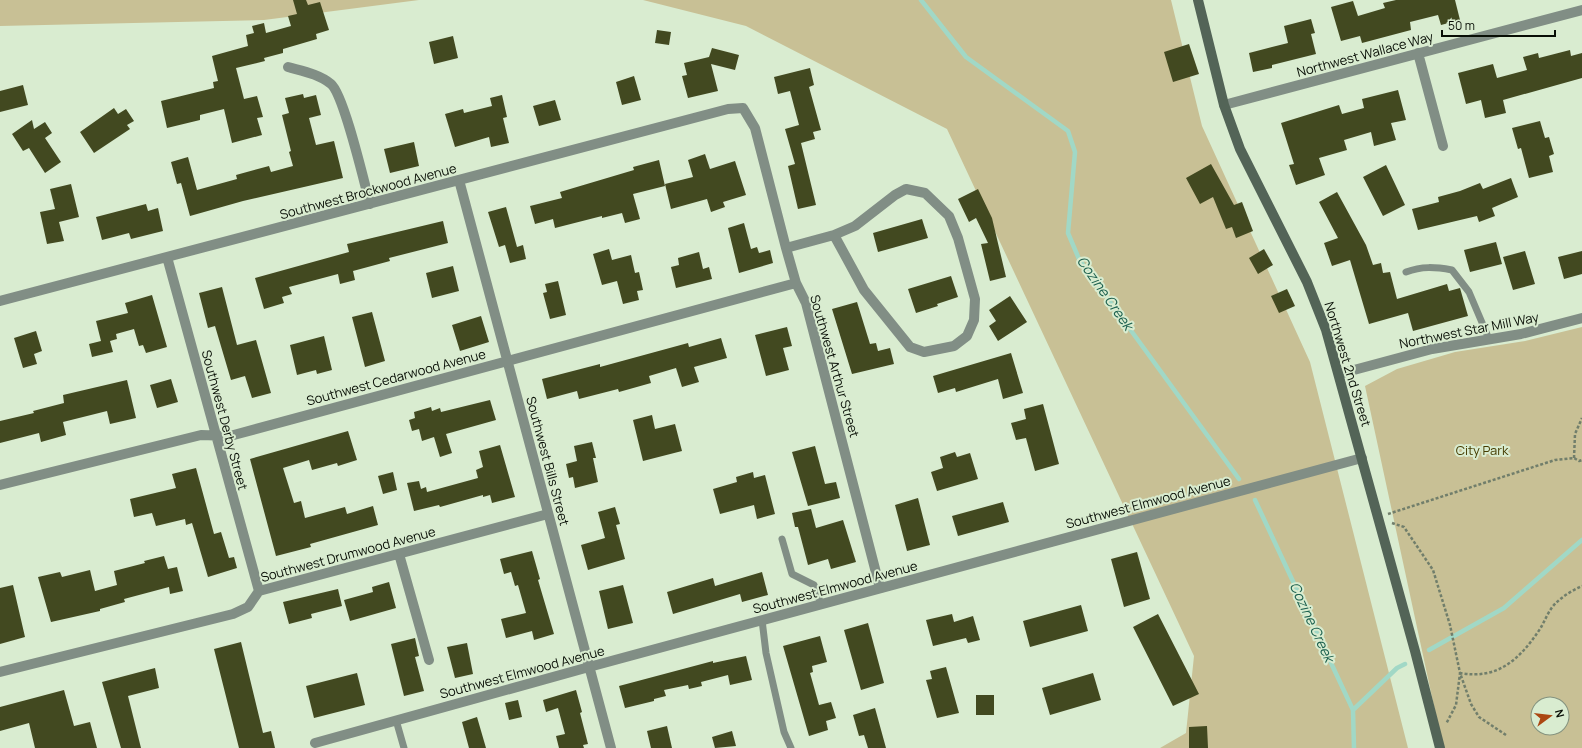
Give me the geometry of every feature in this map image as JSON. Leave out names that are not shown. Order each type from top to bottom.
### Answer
[{"type":"main road","name":"Northwest 2nd Street","points":[[1198,0],[1224,105],[1247,163],[1307,282],[1326,330],[1439,744]]},
{"type":"street","name":"Northwest Wallace Way","points":[[1224,105],[1582,10]]},
{"type":"street","points":[[1418,53],[1443,146]]},
{"type":"street","points":[[288,67],[323,78],[332,85],[341,101],[370,204]]},
{"type":"street","name":"Southwest Brockwood Avenue","points":[[0,301],[728,109],[743,108]]},
{"type":"street","name":"Southwest Arthur Street","points":[[743,108],[755,128],[796,283],[806,303],[880,588]]},
{"type":"street","name":"Southwest Bills Street","points":[[459,180],[611,748]]},
{"type":"street","points":[[786,248],[834,235],[854,226],[895,195],[906,189],[925,193],[949,216],[960,246],[975,298],[974,320],[967,336],[954,346],[924,352],[910,347],[864,290],[834,235]]},
{"type":"street","name":"Southwest Derby Street","points":[[167,257],[258,591]]},
{"type":"street","name":"Southwest Cedarwood Avenue","points":[[0,485],[202,435],[230,436],[796,283]]},
{"type":"street","name":"Northwest Star Mill Way","points":[[1339,374],[1432,349],[1543,329],[1582,318]]},
{"type":"street","name":"Southwest Elmwood Avenue","points":[[315,743],[589,667],[1362,458]]},
{"type":"street","name":"Southwest Drumwood Avenue","points":[[0,672],[233,614],[248,607],[258,591],[548,514]]},
{"type":"street","points":[[399,554],[428,660]]},
{"type":"lane","points":[[1406,272],[1419,268],[1437,267],[1452,270],[1468,292],[1489,339]]},
{"type":"lane","points":[[782,539],[792,574],[814,586],[821,604]]},
{"type":"lane","points":[[762,620],[766,653],[784,732],[791,748]]},
{"type":"lane","points":[[396,720],[404,748]]},
{"type":"path","points":[[1574,458],[1575,434],[1582,418]]},
{"type":"path","points":[[1378,517],[1555,460],[1574,458],[1579,461],[1582,460]]},
{"type":"path","points":[[1378,517],[1404,527],[1433,570],[1450,625],[1460,673],[1471,704],[1480,717],[1506,735]]},
{"type":"path","points":[[1460,673],[1472,676],[1493,673],[1517,659],[1540,629],[1555,603],[1582,586]]},
{"type":"path","points":[[1439,744],[1456,706],[1460,673]]},
{"type":"green space","points":[[0,0],[419,0],[264,20],[0,26]]},
{"type":"green space","points":[[643,0],[1171,0],[1202,126],[1310,362],[1408,748],[1160,748],[1186,733],[1194,656],[947,129],[746,26]]},
{"type":"green space","name":"City Park","points":[[1582,327],[1582,748],[1443,748],[1365,386],[1397,369],[1455,352],[1525,341]]},
{"type":"building","points":[[293,0],[306,0],[308,5],[320,2],[329,30],[316,34],[317,39],[283,49],[283,53],[264,58],[265,61],[236,68],[244,99],[257,96],[263,117],[257,118],[262,135],[232,143],[224,109],[200,115],[200,120],[167,128],[161,101],[214,88],[213,82],[218,81],[212,56],[248,46],[246,35],[254,33],[252,26],[264,23],[266,33],[291,26],[288,16],[297,14]]},
{"type":"building","points":[[1396,0],[1455,0],[1460,20],[1441,25],[1438,15],[1410,22],[1411,30],[1362,43],[1360,36],[1341,41],[1331,7],[1353,1],[1358,16],[1385,8],[1383,3]]},
{"type":"building","points":[[1311,19],[1315,33],[1311,34],[1316,54],[1272,65],[1272,68],[1253,72],[1249,53],[1288,43],[1284,26]]},
{"type":"building","points":[[657,30],[671,32],[669,45],[655,43]]},
{"type":"building","points":[[453,36],[458,58],[434,64],[429,42]]},
{"type":"building","points":[[1189,44],[1199,74],[1173,82],[1164,52]]},
{"type":"building","points":[[712,48],[739,55],[735,70],[711,64],[718,91],[688,98],[682,76],[687,75],[684,63],[709,57]]},
{"type":"building","points":[[1570,50],[1571,56],[1582,53],[1582,78],[1503,100],[1506,113],[1485,118],[1481,100],[1466,104],[1458,73],[1493,64],[1497,78],[1527,70],[1523,57],[1538,53],[1539,58]]},
{"type":"building","points":[[810,68],[814,85],[809,87],[821,130],[813,132],[815,139],[801,143],[816,205],[798,209],[788,166],[795,164],[785,129],[799,125],[790,91],[778,94],[774,77]]},
{"type":"building","points":[[634,76],[641,100],[622,105],[616,82]]},
{"type":"building","points":[[23,85],[28,105],[0,112],[0,91]]},
{"type":"building","points":[[1398,90],[1406,120],[1391,123],[1396,140],[1374,146],[1371,132],[1344,140],[1347,150],[1319,158],[1325,175],[1296,185],[1289,165],[1294,164],[1281,123],[1339,105],[1342,114],[1364,108],[1362,99]]},
{"type":"building","points":[[303,94],[304,98],[316,95],[321,115],[309,118],[316,145],[334,141],[343,178],[243,201],[190,216],[181,183],[177,184],[171,162],[188,157],[197,190],[237,179],[236,175],[269,166],[271,172],[293,166],[289,152],[291,151],[282,115],[289,113],[285,98]]},
{"type":"building","points":[[502,95],[507,117],[503,118],[509,143],[491,147],[489,137],[455,147],[445,114],[463,109],[464,113],[492,106],[490,98]]},
{"type":"building","points":[[555,100],[561,120],[539,126],[533,106]]},
{"type":"building","points":[[114,108],[118,114],[126,109],[134,121],[127,125],[130,129],[94,153],[80,132]]},
{"type":"building","points":[[32,120],[34,129],[45,122],[52,133],[45,138],[61,162],[45,173],[29,148],[23,151],[12,134]]},
{"type":"building","points":[[1540,121],[1545,138],[1549,137],[1554,154],[1549,156],[1553,172],[1529,178],[1521,148],[1518,149],[1512,128]]},
{"type":"building","points":[[414,142],[419,166],[390,173],[384,149]]},
{"type":"building","points":[[705,154],[710,169],[735,161],[746,195],[723,202],[725,207],[711,212],[707,199],[671,209],[665,184],[693,177],[688,160]]},
{"type":"building","points":[[659,160],[665,186],[633,194],[640,219],[625,223],[622,213],[602,218],[602,216],[555,228],[553,219],[535,224],[530,206],[562,198],[560,192],[634,170],[633,167]]},
{"type":"building","points":[[1211,164],[1234,205],[1242,202],[1253,231],[1236,238],[1232,227],[1226,229],[1213,197],[1200,204],[1186,178]]},
{"type":"building","points":[[1386,165],[1405,205],[1383,216],[1363,177]]},
{"type":"building","points":[[1511,178],[1518,197],[1492,208],[1495,216],[1479,222],[1477,216],[1418,230],[1412,209],[1439,202],[1438,197],[1460,191],[1480,183],[1483,189]]},
{"type":"building","points":[[71,184],[79,217],[59,222],[64,241],[47,244],[40,212],[55,209],[50,189]]},
{"type":"building","points":[[978,189],[992,218],[1006,277],[990,281],[981,244],[988,243],[976,218],[969,222],[958,199]]},
{"type":"building","points":[[1337,192],[1366,245],[1373,265],[1381,263],[1383,273],[1390,272],[1397,299],[1447,284],[1449,291],[1460,288],[1468,316],[1413,331],[1408,313],[1369,324],[1350,260],[1332,266],[1324,243],[1338,238],[1319,202]]},
{"type":"building","points":[[146,204],[148,211],[158,208],[163,231],[131,239],[129,233],[102,240],[96,217]]},
{"type":"building","points":[[506,207],[517,247],[523,245],[526,259],[510,263],[505,245],[499,247],[488,212]]},
{"type":"building","points":[[922,219],[928,238],[878,252],[873,233]]},
{"type":"building","points":[[443,221],[448,243],[389,258],[390,261],[353,271],[355,280],[340,284],[338,274],[289,287],[292,294],[282,297],[284,303],[264,309],[255,278],[349,252],[347,244]]},
{"type":"building","points":[[744,223],[751,249],[757,247],[759,253],[770,250],[773,263],[739,273],[728,228]]},
{"type":"building","points":[[1496,242],[1502,264],[1470,272],[1464,250]]},
{"type":"building","points":[[609,249],[612,260],[631,255],[635,273],[639,272],[643,290],[637,291],[639,300],[623,304],[617,281],[602,285],[593,254]]},
{"type":"building","points":[[1264,249],[1273,265],[1258,274],[1249,258]]},
{"type":"building","points":[[1525,251],[1535,284],[1513,290],[1503,257]]},
{"type":"building","points":[[1582,251],[1582,274],[1564,279],[1558,257]]},
{"type":"building","points":[[699,252],[703,269],[709,267],[712,279],[676,288],[671,267],[679,265],[678,258]]},
{"type":"building","points":[[453,266],[459,291],[432,298],[426,273]]},
{"type":"building","points":[[951,276],[958,297],[937,304],[938,306],[916,313],[908,289]]},
{"type":"building","points":[[558,281],[566,315],[550,319],[543,293],[547,292],[545,284]]},
{"type":"building","points":[[222,287],[237,345],[256,340],[271,393],[252,398],[245,376],[231,380],[215,326],[208,328],[199,293]]},
{"type":"building","points":[[1287,289],[1295,306],[1279,313],[1271,296]]},
{"type":"building","points":[[152,295],[167,347],[146,353],[143,345],[139,346],[134,329],[116,334],[117,339],[110,341],[113,352],[92,357],[89,344],[101,341],[96,321],[128,313],[125,303]]},
{"type":"building","points":[[1010,296],[1027,322],[998,341],[989,326],[996,321],[989,310]]},
{"type":"building","points":[[857,302],[870,344],[876,343],[878,351],[890,348],[894,364],[852,374],[832,309]]},
{"type":"building","points":[[372,312],[385,361],[365,367],[352,317]]},
{"type":"building","points":[[481,316],[489,342],[460,351],[452,325]]},
{"type":"building","points":[[787,327],[792,346],[783,348],[789,370],[766,376],[755,335]]},
{"type":"building","points":[[36,331],[42,351],[34,354],[37,364],[23,368],[14,338]]},
{"type":"building","points":[[324,336],[332,370],[317,374],[316,370],[297,375],[290,345]]},
{"type":"building","points":[[721,338],[727,358],[694,367],[699,382],[682,387],[676,368],[649,376],[651,383],[619,392],[618,389],[579,399],[577,391],[547,399],[542,379],[600,364],[600,367],[688,343],[689,347]]},
{"type":"building","points":[[1011,353],[1023,393],[1003,399],[998,379],[956,392],[955,388],[938,393],[933,376]]},
{"type":"building","points":[[171,379],[178,402],[157,408],[150,385]]},
{"type":"building","points":[[127,380],[136,418],[110,424],[107,411],[63,422],[66,435],[41,442],[39,433],[0,443],[0,421],[34,413],[33,411],[64,403],[63,395]]},
{"type":"building","points":[[490,400],[496,420],[446,434],[452,453],[440,457],[434,437],[422,441],[419,429],[412,431],[409,420],[415,418],[414,412],[431,407],[432,411],[440,408],[441,412]]},
{"type":"building","points":[[1043,404],[1059,464],[1035,471],[1026,438],[1016,440],[1011,423],[1026,419],[1024,409]]},
{"type":"building","points":[[652,415],[655,429],[675,424],[682,451],[643,461],[633,420]]},
{"type":"building","points":[[348,431],[357,460],[338,466],[337,463],[312,470],[309,460],[283,468],[294,503],[301,501],[305,518],[345,507],[347,514],[373,506],[378,525],[310,544],[311,547],[276,556],[250,459]]},
{"type":"building","points":[[592,442],[596,458],[593,458],[598,482],[575,488],[573,477],[569,478],[566,464],[577,461],[574,446]]},
{"type":"building","points":[[500,445],[515,497],[492,503],[490,495],[483,497],[483,495],[440,507],[439,505],[414,511],[407,483],[419,481],[421,489],[426,487],[427,492],[478,478],[476,470],[483,467],[479,451]]},
{"type":"building","points":[[815,446],[825,484],[836,482],[840,498],[808,506],[792,452]]},
{"type":"building","points":[[955,452],[957,457],[970,453],[978,479],[937,491],[931,472],[943,468],[940,457]]},
{"type":"building","points":[[196,468],[214,534],[221,532],[229,558],[234,557],[237,568],[208,577],[192,523],[186,525],[185,519],[156,526],[152,513],[134,517],[130,499],[176,488],[172,474]]},
{"type":"building","points":[[393,472],[397,490],[383,494],[378,476]]},
{"type":"building","points":[[753,472],[754,478],[765,475],[775,514],[757,519],[754,505],[720,514],[713,489],[737,482],[736,477]]},
{"type":"building","points":[[918,498],[930,545],[907,551],[895,505]]},
{"type":"building","points":[[1003,502],[1009,522],[958,536],[952,516]]},
{"type":"building","points":[[615,507],[620,524],[616,525],[625,559],[588,570],[581,545],[605,538],[598,512]]},
{"type":"building","points":[[811,509],[816,528],[843,520],[856,562],[831,569],[828,559],[808,565],[798,527],[795,527],[792,513]]},
{"type":"building","points":[[532,551],[540,579],[538,580],[554,634],[534,640],[532,631],[506,638],[501,619],[526,613],[518,585],[515,586],[511,572],[504,574],[500,559]]},
{"type":"building","points":[[1137,552],[1150,599],[1124,607],[1111,559]]},
{"type":"building","points":[[164,556],[168,569],[177,567],[183,591],[170,594],[169,587],[124,599],[125,602],[100,609],[100,611],[51,622],[38,577],[60,572],[62,577],[90,570],[95,591],[117,585],[114,571],[145,563],[144,561]]},
{"type":"building","points":[[762,572],[768,595],[742,602],[740,594],[673,614],[667,592],[713,578],[715,586]]},
{"type":"building","points":[[389,582],[396,608],[350,621],[344,600],[373,592],[372,587]]},
{"type":"building","points":[[13,585],[25,637],[0,644],[0,588]]},
{"type":"building","points":[[623,585],[633,623],[608,629],[599,591]]},
{"type":"building","points":[[338,589],[342,606],[311,614],[312,618],[289,624],[283,602]]},
{"type":"building","points":[[1081,605],[1088,631],[1030,647],[1023,621]]},
{"type":"building","points":[[952,614],[954,622],[973,616],[980,640],[968,643],[966,638],[933,646],[926,620]]},
{"type":"building","points":[[1158,614],[1199,694],[1173,706],[1133,627]]},
{"type":"building","points":[[868,623],[884,683],[861,690],[844,630]]},
{"type":"building","points":[[820,636],[827,662],[812,666],[813,672],[810,673],[819,705],[831,702],[836,718],[826,721],[828,730],[809,736],[783,646]]},
{"type":"building","points":[[415,638],[419,656],[415,657],[424,691],[404,696],[391,644]]},
{"type":"building","points":[[241,642],[263,733],[271,731],[275,748],[239,748],[214,649]]},
{"type":"building","points":[[467,643],[473,674],[455,678],[447,647]]},
{"type":"building","points":[[746,656],[752,680],[730,685],[728,675],[701,682],[702,686],[689,689],[688,685],[664,690],[666,696],[654,699],[654,701],[625,708],[619,686],[713,661],[713,663]]},
{"type":"building","points":[[946,667],[959,713],[937,718],[926,680],[932,679],[930,671]]},
{"type":"building","points":[[155,668],[159,688],[128,696],[141,748],[121,748],[102,682]]},
{"type":"building","points":[[357,673],[365,705],[314,718],[306,686]]},
{"type":"building","points":[[1093,673],[1101,700],[1050,715],[1042,688]]},
{"type":"building","points":[[64,690],[74,726],[90,722],[97,748],[35,748],[29,723],[0,731],[0,707]]},
{"type":"building","points":[[576,690],[588,744],[583,745],[584,748],[559,748],[556,736],[565,734],[558,708],[546,712],[543,700]]},
{"type":"building","points":[[976,695],[994,695],[994,715],[976,715]]},
{"type":"building","points":[[518,700],[522,717],[509,720],[505,703]]},
{"type":"building","points":[[875,708],[886,748],[868,748],[864,735],[859,736],[853,715]]},
{"type":"building","points":[[477,717],[486,748],[469,748],[462,722]]},
{"type":"building","points":[[667,726],[672,748],[651,748],[647,731]]},
{"type":"building","points":[[1207,726],[1208,748],[1189,748],[1189,727]]},
{"type":"building","points":[[732,731],[736,746],[715,748],[712,737]]},
{"type":"waterway","name":"Cozine Creek","points":[[921,0],[966,57],[1068,131],[1075,152],[1068,233],[1079,259],[1239,479]]},
{"type":"waterway","name":"Cozine Creek","points":[[1255,500],[1353,710],[1354,748]]},
{"type":"waterway","points":[[1429,650],[1504,608],[1582,540]]},
{"type":"waterway","points":[[1353,710],[1397,668],[1405,664]]}]
